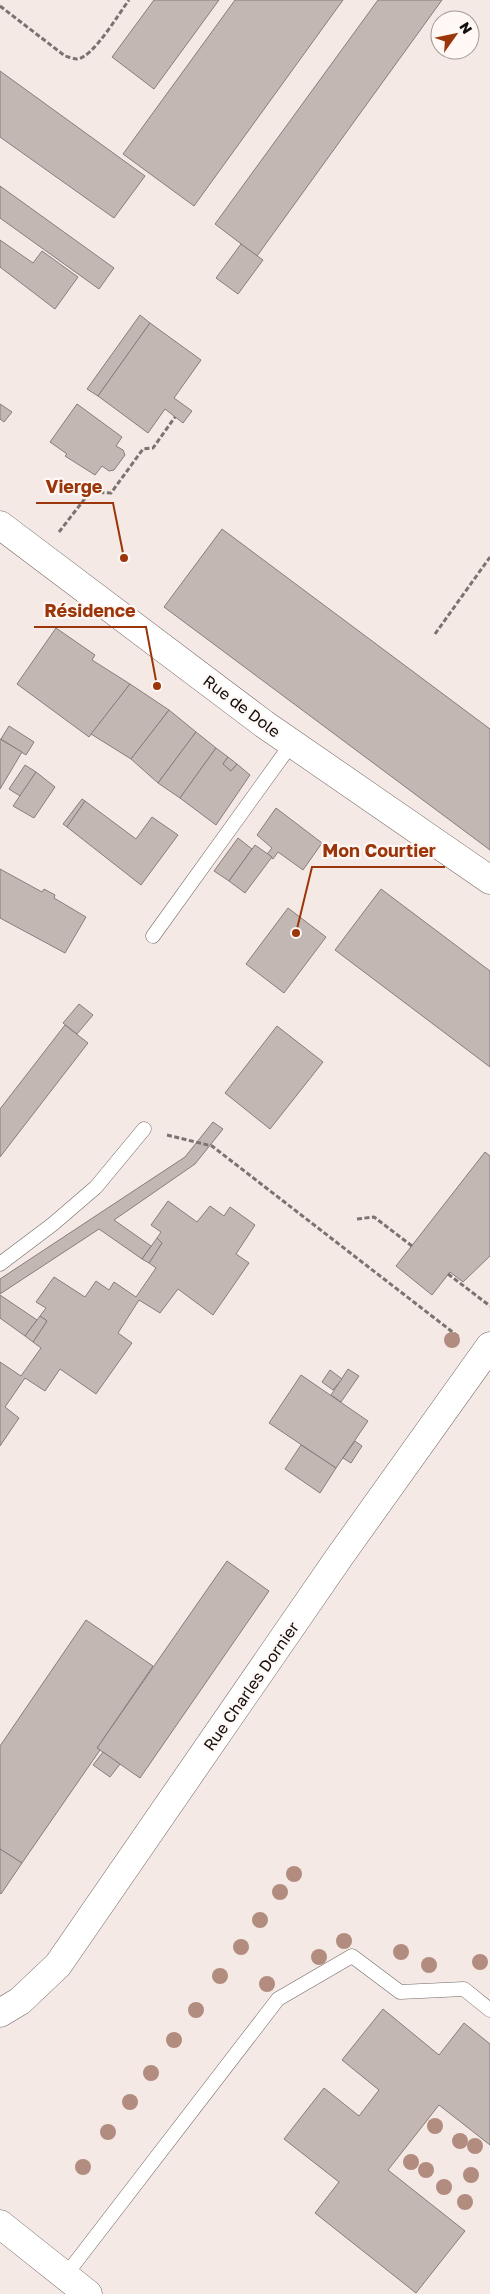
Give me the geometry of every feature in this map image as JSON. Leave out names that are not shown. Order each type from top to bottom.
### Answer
[{"type":"street","name":"Rue de Dole","points":[[0,526],[292,743],[490,880]]},
{"type":"street","name":"Rue Charles Dornier","points":[[0,2013],[20,2001],[58,1966],[340,1556],[490,1346]]},
{"type":"street","points":[[0,2224],[88,2294]]},
{"type":"lane","points":[[153,936],[292,743]]},
{"type":"lane","points":[[0,1264],[53,1224],[96,1187],[144,1129]]},
{"type":"lane","points":[[65,2276],[278,1999],[352,1956],[400,1992],[464,1989],[490,2010]]},
{"type":"path","points":[[0,6],[65,56],[77,59],[86,55],[96,44],[129,0]]},
{"type":"path","points":[[55,537],[90,492],[111,493],[143,449],[153,448],[175,417]]},
{"type":"path","points":[[435,634],[490,557]]},
{"type":"path","points":[[144,1129],[212,1146],[461,1339]]},
{"type":"path","points":[[357,1219],[374,1217],[412,1246]]},
{"type":"path","points":[[448,1274],[490,1306]]},
{"type":"building","points":[[154,0],[219,0],[154,89],[112,57]]},
{"type":"building","points":[[235,0],[343,0],[194,206],[123,154]]},
{"type":"building","points":[[378,0],[442,0],[435,10],[430,10],[430,17],[257,256],[215,224]]},
{"type":"building","points":[[0,71],[145,176],[114,218],[0,137]]},
{"type":"building","points":[[0,186],[114,268],[99,289],[0,218]]},
{"type":"building","points":[[0,240],[33,263],[42,251],[78,277],[55,309],[0,267]]},
{"type":"building","points":[[241,244],[263,260],[238,294],[216,278]]},
{"type":"building","points":[[140,315],[150,323],[98,396],[87,389]]},
{"type":"building","points":[[150,323],[201,360],[174,398],[192,411],[183,423],[165,409],[148,433],[98,396]]},
{"type":"building","points":[[0,404],[12,412],[4,422],[0,419]]},
{"type":"building","points":[[77,404],[122,437],[116,446],[123,450],[125,455],[114,470],[109,471],[102,466],[95,475],[65,456],[67,454],[50,442]]},
{"type":"building","points":[[222,529],[490,729],[490,850],[164,607]]},
{"type":"building","points":[[56,628],[95,655],[92,660],[130,684],[89,737],[17,684]]},
{"type":"building","points":[[130,684],[169,710],[131,759],[91,734]]},
{"type":"building","points":[[169,710],[196,732],[158,783],[131,759]]},
{"type":"building","points":[[9,726],[34,742],[26,755],[1,739]]},
{"type":"building","points":[[196,732],[216,748],[180,798],[158,783]]},
{"type":"building","points":[[0,739],[22,752],[0,789]]},
{"type":"building","points":[[216,748],[228,757],[223,764],[231,771],[237,764],[250,775],[216,825],[180,798]]},
{"type":"building","points":[[228,757],[237,764],[231,771],[223,764]]},
{"type":"building","points":[[25,765],[36,772],[20,796],[9,789]]},
{"type":"building","points":[[36,772],[55,787],[34,818],[13,806]]},
{"type":"building","points":[[82,799],[85,801],[67,827],[63,824]]},
{"type":"building","points":[[85,801],[136,839],[152,817],[178,835],[141,885],[67,827]]},
{"type":"building","points":[[276,808],[322,843],[303,870],[278,852],[273,859],[267,854],[272,848],[257,835]]},
{"type":"building","points":[[238,838],[252,849],[229,881],[214,871]]},
{"type":"building","points":[[255,845],[272,857],[245,893],[229,881]]},
{"type":"building","points":[[0,869],[42,892],[44,889],[55,895],[54,898],[86,917],[65,953],[0,918]]},
{"type":"building","points":[[381,889],[490,971],[490,1067],[335,950]]},
{"type":"building","points":[[288,908],[326,937],[284,993],[246,964]]},
{"type":"building","points":[[79,1004],[93,1015],[77,1034],[63,1023]]},
{"type":"building","points":[[65,1025],[88,1043],[0,1157],[0,1109]]},
{"type":"building","points":[[277,1026],[323,1062],[270,1129],[225,1093]]},
{"type":"building","points":[[213,1122],[223,1129],[195,1164],[114,1220],[151,1246],[142,1259],[99,1229],[0,1294],[0,1279],[185,1157]]},
{"type":"building","points":[[485,1152],[490,1156],[490,1256],[463,1282],[450,1272],[432,1295],[396,1266]]},
{"type":"building","points":[[168,1201],[197,1222],[210,1206],[224,1216],[230,1207],[255,1225],[236,1254],[249,1263],[213,1315],[178,1289],[160,1313],[139,1300],[118,1333],[132,1343],[96,1394],[60,1369],[45,1391],[25,1378],[5,1407],[19,1418],[0,1446],[0,1362],[21,1376],[41,1348],[33,1342],[47,1321],[40,1316],[46,1308],[36,1302],[54,1277],[85,1297],[96,1281],[109,1290],[114,1282],[136,1297],[156,1268],[149,1263],[162,1243],[157,1238],[161,1232],[151,1225]]},
{"type":"building","points":[[157,1238],[162,1243],[149,1263],[142,1259]]},
{"type":"building","points":[[0,1295],[37,1320],[25,1336],[0,1318]]},
{"type":"building","points":[[40,1316],[47,1321],[33,1342],[25,1336]]},
{"type":"building","points":[[348,1369],[359,1376],[341,1402],[331,1395]]},
{"type":"building","points":[[330,1370],[342,1379],[333,1390],[322,1382]]},
{"type":"building","points":[[301,1375],[368,1421],[336,1468],[269,1423]]},
{"type":"building","points":[[355,1441],[362,1446],[351,1463],[343,1458]]},
{"type":"building","points":[[301,1445],[336,1468],[320,1493],[285,1469]]},
{"type":"building","points":[[227,1561],[269,1591],[140,1778],[97,1748]]},
{"type":"building","points":[[86,1620],[153,1666],[97,1748],[100,1750],[22,1863],[0,1849],[0,1746]]},
{"type":"building","points":[[103,1752],[120,1764],[110,1777],[93,1765]]},
{"type":"building","points":[[0,1849],[22,1863],[1,1894],[0,1893]]},
{"type":"building","points":[[383,2009],[439,2055],[464,2023],[490,2044],[490,2145],[439,2105],[388,2170],[465,2231],[416,2293],[315,2213],[339,2182],[284,2139],[324,2088],[359,2116],[379,2090],[342,2060]]},
{"type":"place","name":"Vierge","points":[[124,558]]},
{"type":"place","name":"Résidence","points":[[157,686]]},
{"type":"place","name":"Mon Courtier","points":[[296,933]]}]
